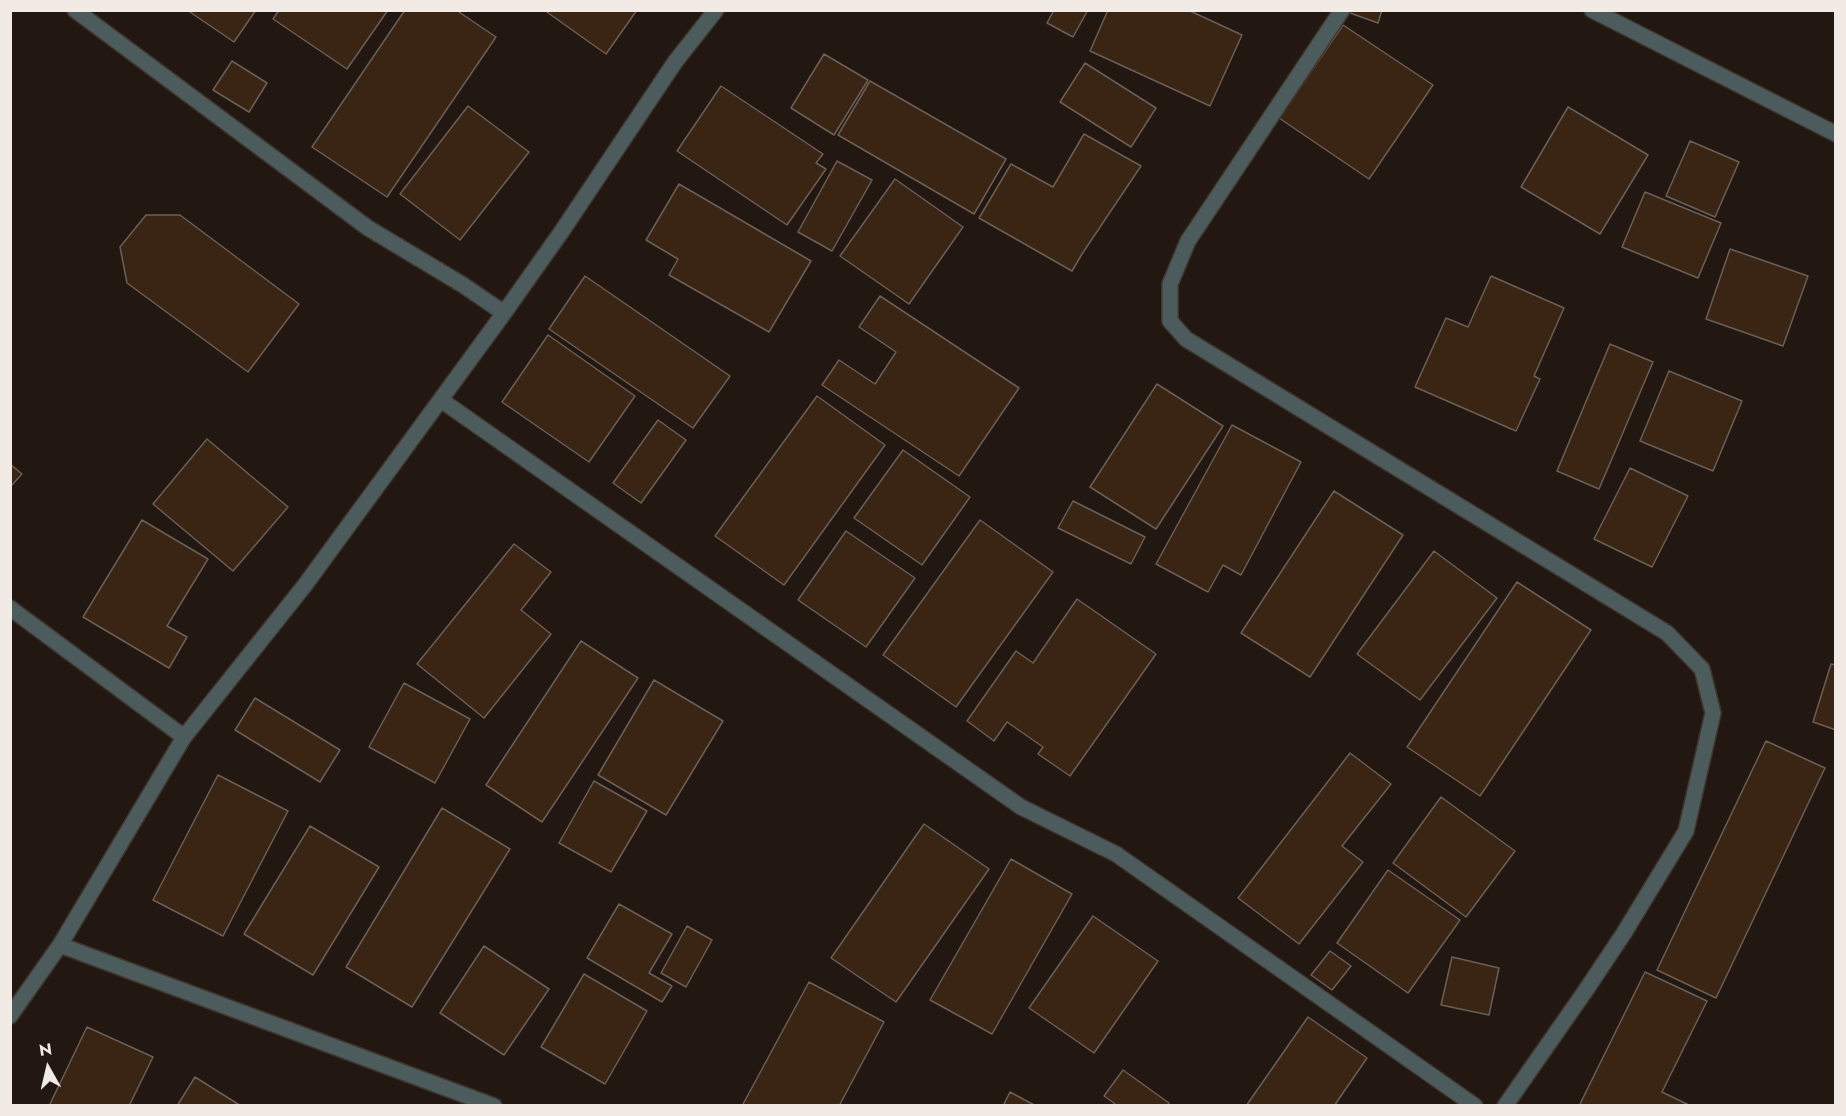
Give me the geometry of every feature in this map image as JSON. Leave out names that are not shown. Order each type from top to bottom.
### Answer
[{"type":"street","points":[[75,10],[368,228],[463,285],[504,313]]},
{"type":"street","points":[[10,1016],[60,945],[184,737],[305,585],[441,400],[562,231],[675,62],[716,10]]},
{"type":"street","points":[[1342,10],[1188,241],[1170,284],[1170,321],[1186,339],[1667,633],[1702,669],[1713,713],[1686,831],[1599,971],[1505,1106]]},
{"type":"street","points":[[1592,10],[1836,134]]},
{"type":"street","points":[[441,400],[1021,807],[1116,854],[1475,1106]]},
{"type":"street","points":[[10,608],[184,737]]},
{"type":"street","points":[[60,945],[494,1106]]},
{"type":"building","points":[[187,10],[256,10],[234,42]]},
{"type":"building","points":[[279,10],[388,10],[347,69],[273,19]]},
{"type":"building","points":[[405,10],[456,10],[496,37],[387,197],[312,147]]},
{"type":"building","points":[[544,10],[637,10],[606,54]]},
{"type":"building","points":[[1054,10],[1088,10],[1073,37],[1047,23]]},
{"type":"building","points":[[1108,10],[1188,10],[1242,35],[1210,106],[1090,51]]},
{"type":"building","points":[[1351,10],[1382,10],[1378,23],[1350,13]]},
{"type":"building","points":[[1343,25],[1433,85],[1369,179],[1279,118]]},
{"type":"building","points":[[824,54],[868,80],[834,135],[791,108]]},
{"type":"building","points":[[232,61],[267,83],[249,112],[213,90]]},
{"type":"building","points":[[1085,63],[1156,108],[1131,147],[1060,102]]},
{"type":"building","points":[[870,81],[1006,159],[974,214],[838,135]]},
{"type":"building","points":[[721,86],[823,154],[816,163],[826,169],[787,225],[677,151]]},
{"type":"building","points":[[468,106],[529,152],[460,240],[400,194]]},
{"type":"building","points":[[1568,107],[1648,155],[1600,234],[1521,187]]},
{"type":"building","points":[[1084,134],[1141,166],[1072,271],[979,218],[1011,164],[1053,187]]},
{"type":"building","points":[[1690,141],[1739,162],[1715,217],[1666,196]]},
{"type":"building","points":[[837,161],[872,180],[832,251],[798,232]]},
{"type":"building","points":[[895,179],[963,227],[909,304],[840,256]]},
{"type":"building","points":[[679,184],[811,261],[769,332],[669,275],[678,259],[646,240]]},
{"type":"building","points":[[1645,192],[1721,223],[1698,278],[1622,247]]},
{"type":"building","points":[[146,215],[180,215],[299,304],[248,372],[127,283],[120,247]]},
{"type":"building","points":[[1730,249],[1808,276],[1783,346],[1706,319]]},
{"type":"building","points":[[585,276],[730,376],[693,428],[549,329]]},
{"type":"building","points":[[1491,276],[1564,308],[1534,376],[1540,379],[1516,431],[1415,387],[1446,318],[1468,327]]},
{"type":"building","points":[[880,296],[1019,388],[959,476],[822,385],[839,360],[875,384],[896,352],[859,327]]},
{"type":"building","points":[[548,335],[635,396],[589,462],[502,402]]},
{"type":"building","points":[[1610,344],[1653,362],[1599,489],[1557,471]]},
{"type":"building","points":[[1669,371],[1742,401],[1713,471],[1640,441]]},
{"type":"building","points":[[1157,384],[1223,426],[1156,529],[1090,487]]},
{"type":"building","points":[[817,396],[885,445],[784,585],[715,536]]},
{"type":"building","points":[[658,420],[686,440],[641,503],[613,483]]},
{"type":"building","points":[[1232,425],[1301,462],[1241,575],[1223,565],[1208,592],[1156,564]]},
{"type":"building","points":[[207,439],[288,507],[233,571],[153,504]]},
{"type":"building","points":[[903,450],[970,497],[922,565],[854,518]]},
{"type":"building","points":[[10,464],[22,474],[10,487]]},
{"type":"building","points":[[1630,468],[1688,496],[1652,567],[1594,539]]},
{"type":"building","points":[[1334,491],[1403,535],[1310,677],[1241,633]]},
{"type":"building","points":[[1073,501],[1145,537],[1131,564],[1058,528]]},
{"type":"building","points":[[142,520],[208,559],[167,626],[187,637],[169,668],[83,617]]},
{"type":"building","points":[[980,520],[1053,572],[956,707],[883,655]]},
{"type":"building","points":[[846,531],[915,578],[866,647],[798,600]]},
{"type":"building","points":[[514,544],[551,572],[521,610],[551,634],[484,718],[417,664]]},
{"type":"building","points":[[1434,551],[1497,598],[1420,700],[1357,654]]},
{"type":"building","points":[[1517,582],[1591,630],[1480,796],[1407,747]]},
{"type":"building","points":[[1077,599],[1156,654],[1070,776],[1038,754],[1043,747],[1007,722],[994,741],[967,721],[1016,651],[1033,663]]},
{"type":"building","points":[[581,641],[638,678],[542,822],[486,785]]},
{"type":"building","points":[[1831,664],[1836,665],[1836,730],[1813,722]]},
{"type":"building","points":[[654,680],[723,721],[666,815],[598,775]]},
{"type":"building","points":[[404,683],[470,719],[435,783],[369,747]]},
{"type":"building","points":[[255,698],[340,750],[320,782],[235,730]]},
{"type":"building","points":[[1766,741],[1825,768],[1716,998],[1657,970]]},
{"type":"building","points":[[1350,753],[1391,784],[1342,846],[1363,862],[1299,944],[1238,898]]},
{"type":"building","points":[[218,775],[288,811],[223,936],[153,900]]},
{"type":"building","points":[[594,781],[647,811],[611,872],[559,843]]},
{"type":"building","points":[[1441,797],[1515,851],[1466,917],[1393,863]]},
{"type":"building","points":[[442,808],[510,849],[412,1007],[346,967]]},
{"type":"building","points":[[924,824],[989,869],[896,1002],[831,958]]},
{"type":"building","points":[[310,826],[379,867],[313,975],[244,934]]},
{"type":"building","points":[[1011,859],[1072,894],[992,1034],[930,1000]]},
{"type":"building","points":[[1388,870],[1460,920],[1408,993],[1337,943]]},
{"type":"building","points":[[619,904],[672,934],[649,973],[672,986],[662,1002],[587,958]]},
{"type":"building","points":[[1093,916],[1158,961],[1094,1053],[1029,1008]]},
{"type":"building","points":[[687,926],[712,940],[686,987],[661,973]]},
{"type":"building","points":[[484,946],[549,989],[504,1055],[440,1013]]},
{"type":"building","points":[[1330,951],[1351,966],[1332,990],[1311,975]]},
{"type":"building","points":[[1452,957],[1499,968],[1489,1015],[1441,1005]]},
{"type":"building","points":[[1645,972],[1707,1001],[1662,1092],[1691,1106],[1579,1106]]},
{"type":"building","points":[[584,974],[647,1011],[605,1084],[541,1047]]},
{"type":"building","points":[[809,982],[884,1022],[839,1106],[742,1106]]},
{"type":"building","points":[[1308,1017],[1367,1058],[1334,1106],[1246,1106]]},
{"type":"building","points":[[87,1027],[153,1057],[129,1106],[49,1106]]},
{"type":"building","points":[[1123,1070],[1169,1103],[1166,1106],[1118,1106],[1104,1096]]},
{"type":"building","points":[[195,1077],[241,1106],[177,1106]]},
{"type":"building","points":[[1010,1092],[1036,1106],[1003,1106]]}]
